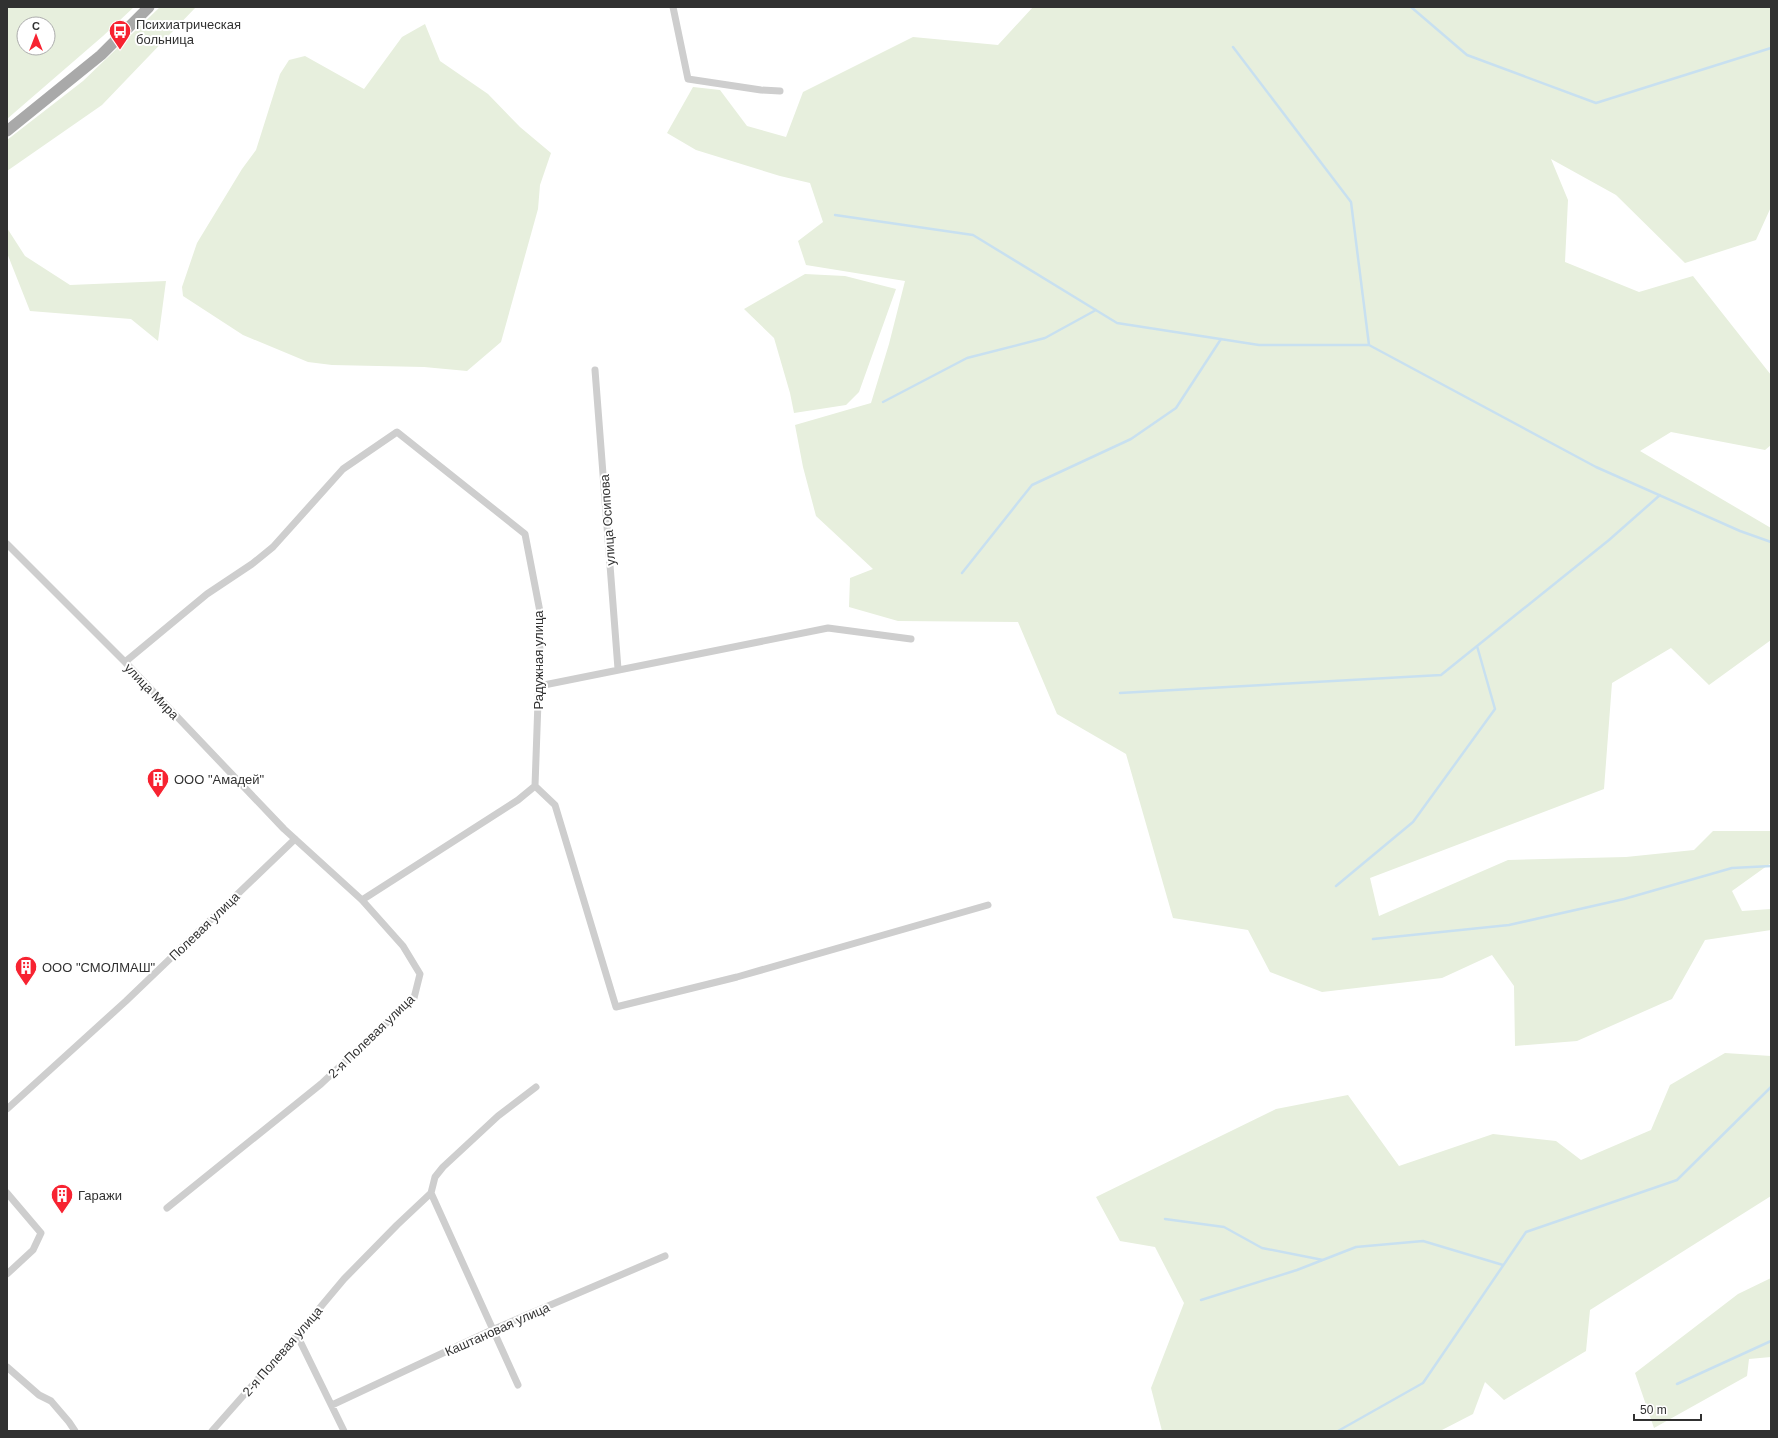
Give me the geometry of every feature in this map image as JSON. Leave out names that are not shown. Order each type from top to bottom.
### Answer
[{"type":"main road","points":[[7,131],[101,55],[150,7]]},
{"type":"street","points":[[673,7],[688,79],[761,90],[780,91]]},
{"type":"street","name":"улица Осипова","points":[[595,370],[618,670]]},
{"type":"street","name":"Радужная улица","points":[[125,662],[207,594],[252,564],[273,547],[343,469],[397,432],[525,534],[541,617],[535,786]]},
{"type":"street","name":"улица Мира","points":[[7,544],[125,662],[295,840]]},
{"type":"street","points":[[539,686],[828,628],[912,639]]},
{"type":"street","points":[[362,900],[518,800],[535,786],[555,804],[616,1007],[737,977],[988,905]]},
{"type":"street","name":"2-я Полевая улица","points":[[167,1208],[321,1084],[414,998],[420,974],[403,946],[362,900],[295,840]]},
{"type":"street","name":"Полевая улица","points":[[7,1109],[126,1001],[295,840]]},
{"type":"street","name":"2-я Полевая улица","points":[[212,1431],[297,1335],[344,1279],[431,1193],[435,1177],[443,1167],[498,1116],[536,1087]]},
{"type":"street","points":[[7,1193],[41,1233],[33,1250],[7,1274]]},
{"type":"street","points":[[431,1193],[518,1385]]},
{"type":"street","name":"Каштановая улица","points":[[332,1405],[492,1330],[664,1256]]},
{"type":"street","points":[[297,1335],[344,1431]]},
{"type":"street","points":[[7,1367],[39,1395],[51,1401],[75,1431]]},
{"type":"green space","points":[[7,7],[134,7],[103,36],[7,119]]},
{"type":"green space","points":[[160,7],[196,7],[102,105],[7,171],[7,140],[83,81]]},
{"type":"green space","points":[[1033,7],[1771,7],[1771,207],[1756,240],[1685,263],[1616,195],[1551,159],[1568,200],[1565,262],[1639,292],[1693,276],[1771,375],[1771,445],[1765,450],[1671,432],[1640,451],[1771,528],[1771,640],[1709,685],[1671,648],[1612,683],[1604,789],[1370,878],[1379,916],[1508,860],[1626,857],[1694,850],[1713,831],[1770,831],[1771,863],[1732,891],[1742,911],[1771,909],[1771,930],[1705,940],[1672,999],[1577,1041],[1515,1046],[1514,986],[1492,955],[1442,978],[1322,992],[1270,972],[1248,930],[1173,918],[1126,754],[1057,714],[1018,622],[898,621],[849,607],[850,578],[873,569],[816,516],[803,467],[795,425],[871,403],[889,344],[905,281],[806,265],[798,241],[823,222],[810,183],[780,176],[696,150],[667,133],[693,87],[720,90],[747,126],[786,137],[803,92],[913,37],[998,45]]},
{"type":"green space","points":[[425,24],[440,61],[488,94],[520,127],[551,153],[540,185],[538,209],[501,342],[467,371],[424,367],[332,365],[308,362],[243,335],[183,296],[182,287],[197,243],[242,169],[256,150],[280,74],[289,60],[305,56],[364,89],[402,37]]},
{"type":"green space","points":[[7,228],[25,256],[70,285],[166,281],[158,341],[131,319],[30,311],[7,253]]},
{"type":"green space","points":[[805,274],[845,276],[896,289],[859,392],[846,405],[794,413],[790,393],[774,338],[744,309]]},
{"type":"green space","points":[[1725,1053],[1771,1056],[1771,1196],[1590,1310],[1586,1351],[1504,1400],[1485,1382],[1473,1414],[1440,1431],[1162,1431],[1151,1388],[1184,1303],[1155,1247],[1120,1241],[1096,1197],[1276,1109],[1348,1095],[1399,1166],[1493,1134],[1556,1141],[1581,1160],[1651,1130],[1670,1085]]},
{"type":"green space","points":[[1771,1278],[1771,1357],[1749,1359],[1747,1376],[1654,1428],[1635,1373],[1738,1294]]},
{"type":"waterway","points":[[1411,7],[1467,55],[1596,103],[1771,48]]},
{"type":"waterway","points":[[1233,47],[1351,202],[1369,345]]},
{"type":"waterway","points":[[835,215],[973,235],[1117,323],[1259,345],[1369,345],[1596,467],[1740,531],[1771,542]]},
{"type":"waterway","points":[[883,402],[967,358],[1045,338],[1096,310]]},
{"type":"waterway","points":[[962,573],[1032,485],[1131,439],[1176,408],[1221,339]]},
{"type":"waterway","points":[[1120,693],[1441,675],[1609,540],[1660,495]]},
{"type":"waterway","points":[[1336,886],[1413,822],[1495,709],[1477,646]]},
{"type":"waterway","points":[[1373,939],[1509,925],[1624,899],[1732,868],[1771,866]]},
{"type":"waterway","points":[[1338,1431],[1423,1383],[1526,1232],[1677,1180],[1771,1087]]},
{"type":"waterway","points":[[1165,1219],[1224,1227],[1262,1248],[1323,1260]]},
{"type":"waterway","points":[[1201,1300],[1297,1270],[1356,1247],[1423,1241],[1503,1265]]},
{"type":"waterway","points":[[1677,1384],[1771,1341]]},
{"type":"place","name":"Психиатрическая больница","points":[[120,50]]},
{"type":"place","name":"ООО \"Амадей\"","points":[[158,798]]},
{"type":"place","name":"ООО \"СМОЛМАШ\"","points":[[26,986]]},
{"type":"place","name":"Гаражи","points":[[62,1214]]}]
